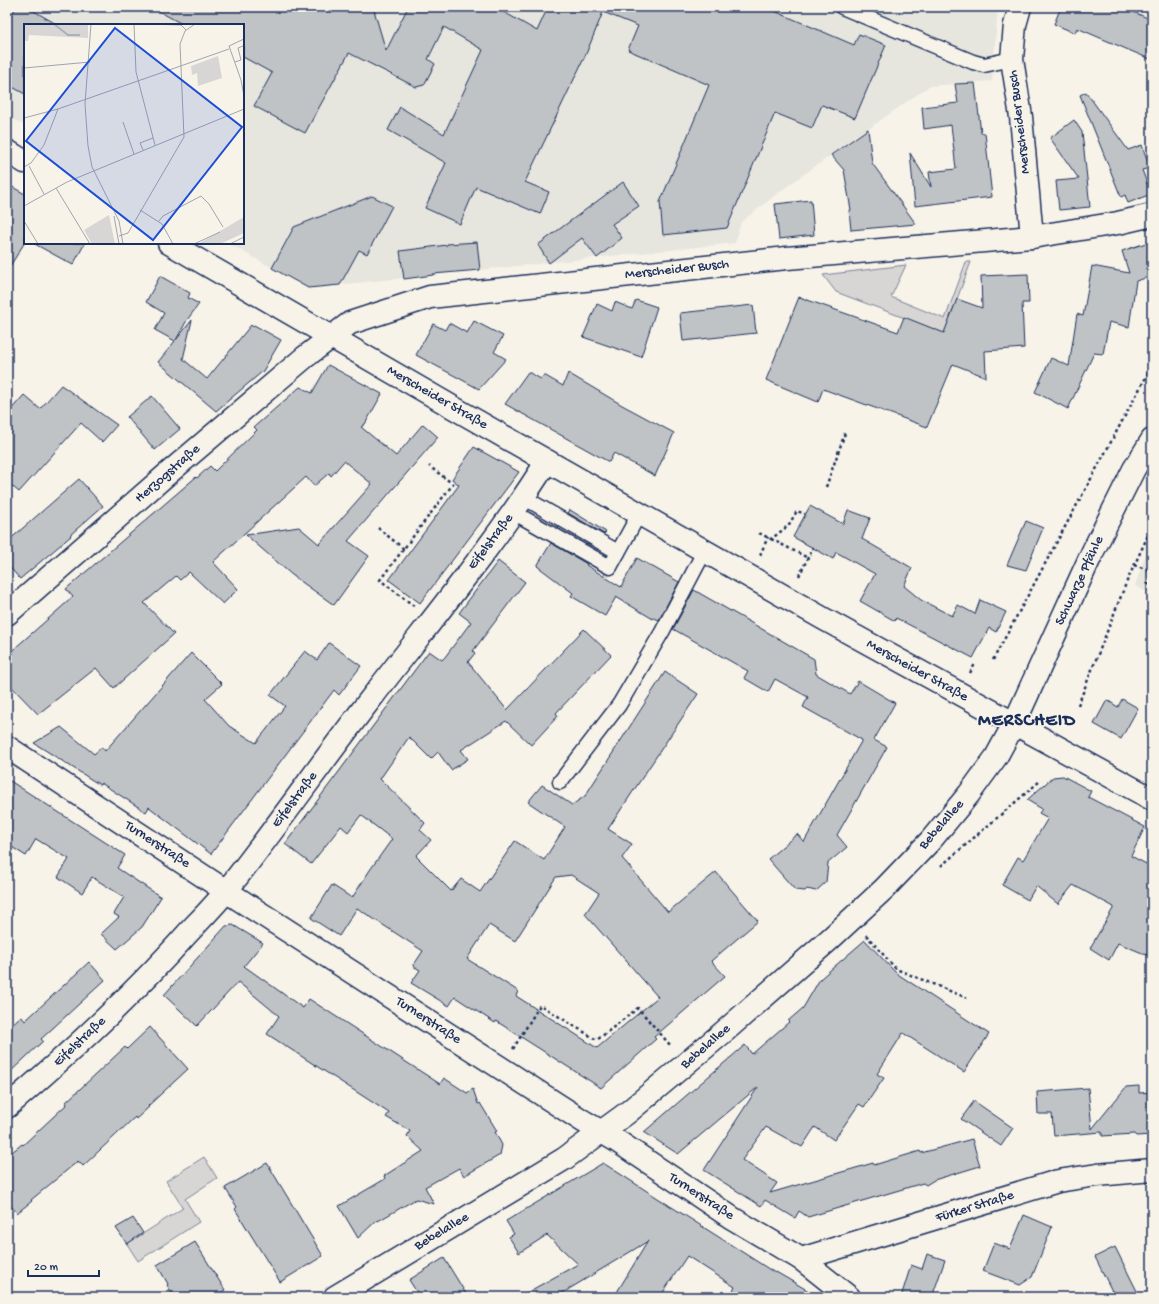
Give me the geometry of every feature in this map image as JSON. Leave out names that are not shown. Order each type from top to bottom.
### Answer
[{"type":"street","name":"Merscheider Busch","points":[[1020,7],[1015,25],[1012,59],[1021,117],[1032,237]]},
{"type":"street","points":[[7,151],[24,161]]},
{"type":"street","name":"Merscheider Busch","points":[[332,337],[350,323],[430,297],[788,258],[1032,237],[1118,223],[1152,215]]},
{"type":"street","name":"Merscheider Straße","points":[[171,244],[704,552],[1152,799]]},
{"type":"street","name":"Herzogstraße","points":[[7,614],[304,357],[332,337]]},
{"type":"street","name":"Schwarze Pfähle","points":[[1014,724],[1081,576],[1134,470],[1152,440]]},
{"type":"street","name":"Eifelstraße","points":[[7,1108],[115,1010],[177,946],[226,891],[518,504],[547,461]]},
{"type":"street","name":"Bebelallee","points":[[340,1296],[564,1159],[627,1114],[726,1030],[830,939],[884,889],[930,840],[969,794],[996,757],[1014,724]]},
{"type":"street","name":"Turnerstraße","points":[[7,747],[226,891],[732,1218],[801,1259],[849,1297]]},
{"type":"street","name":"Fürker Straße","points":[[801,1259],[1058,1181],[1097,1174],[1152,1170]]},
{"type":"lane","points":[[842,7],[973,62],[984,64],[1012,59]]},
{"type":"lane","points":[[518,504],[618,552],[639,514]]},
{"type":"lane","points":[[560,782],[620,705],[662,632],[704,552]]},
{"type":"path","points":[[993,660],[1152,366]]},
{"type":"path","points":[[826,487],[845,433]]},
{"type":"path","points":[[430,466],[453,484],[380,580],[432,619]]},
{"type":"path","points":[[760,555],[770,538],[788,526],[797,511],[805,514]]},
{"type":"path","points":[[1078,705],[1134,565],[1152,527]]},
{"type":"path","points":[[378,528],[404,549]]},
{"type":"path","points":[[759,533],[808,558]]},
{"type":"path","points":[[799,576],[813,548]]},
{"type":"path","points":[[1134,565],[1152,572],[1148,584],[1152,586]]},
{"type":"path","points":[[864,933],[896,969],[967,998]]},
{"type":"path","points":[[502,1068],[540,1005],[597,1040],[638,1008],[673,1048]]},
{"type":"shaded area","points":[[7,7],[998,7],[992,81],[929,86],[786,187],[741,222],[735,243],[308,288],[230,244],[244,244],[244,24],[24,24],[24,125],[7,116]]},
{"type":"shaded area","points":[[966,262],[971,262],[944,333],[836,292],[823,275],[906,265],[891,297],[945,319]]},
{"type":"shaded area","points":[[1152,535],[1152,594],[1135,586]]},
{"type":"shaded area","points":[[204,1157],[217,1178],[185,1199],[199,1222],[138,1261],[127,1244],[183,1208],[166,1181]]},
{"type":"building","points":[[16,7],[27,7],[56,24],[24,24],[24,93],[7,84],[7,23]]},
{"type":"building","points":[[151,7],[373,7],[386,51],[408,7],[495,7],[537,31],[548,7],[765,7],[854,45],[859,34],[886,45],[855,118],[822,105],[812,128],[775,113],[727,228],[663,235],[660,202],[709,85],[628,50],[638,26],[603,12],[586,54],[525,182],[549,192],[540,214],[476,187],[460,224],[425,208],[446,163],[388,130],[400,107],[444,134],[483,50],[444,27],[428,59],[435,64],[424,85],[416,87],[349,53],[305,133],[254,106],[272,73],[244,58],[244,24],[182,24]]},
{"type":"building","points":[[1061,7],[1122,7],[1152,20],[1152,60],[1077,28],[1075,33],[1054,24]]},
{"type":"building","points":[[975,83],[981,133],[985,133],[992,197],[915,206],[910,153],[931,187],[929,172],[956,169],[951,125],[924,129],[922,107],[958,103],[955,84]]},
{"type":"building","points":[[1086,92],[1128,150],[1142,145],[1150,168],[1142,170],[1151,194],[1128,203],[1125,195],[1121,197],[1080,95]]},
{"type":"building","points":[[1074,120],[1082,132],[1090,207],[1059,210],[1056,181],[1079,179],[1050,138]]},
{"type":"building","points":[[868,129],[872,163],[916,224],[851,230],[849,210],[851,210],[844,170],[831,155]]},
{"type":"building","points":[[623,182],[639,206],[612,224],[622,238],[597,258],[582,238],[549,263],[538,245]]},
{"type":"building","points":[[7,184],[24,193],[24,244],[7,271]]},
{"type":"building","points":[[372,196],[392,206],[367,254],[359,250],[340,285],[308,288],[272,268],[294,227]]},
{"type":"building","points":[[811,200],[814,235],[779,239],[775,204]]},
{"type":"building","points":[[1152,241],[1152,276],[1136,281],[1129,327],[1109,322],[1103,354],[1094,353],[1068,409],[1035,392],[1051,358],[1069,366],[1077,314],[1083,316],[1092,266],[1129,273],[1122,251]]},
{"type":"building","points":[[477,242],[480,270],[433,274],[404,279],[400,251],[447,244]]},
{"type":"building","points":[[35,244],[84,244],[73,265]]},
{"type":"building","points":[[1028,274],[1029,303],[1022,303],[1024,348],[985,351],[986,377],[953,364],[927,427],[823,389],[818,402],[766,380],[799,297],[898,332],[904,317],[944,333],[957,299],[982,308],[981,276]]},
{"type":"building","points":[[160,276],[190,293],[188,298],[199,304],[187,320],[176,340],[192,320],[183,359],[207,379],[251,325],[253,327],[254,325],[281,340],[263,371],[216,411],[158,362],[175,341],[155,330],[164,313],[146,302]]},
{"type":"building","points":[[636,300],[657,307],[641,357],[583,337],[597,304],[612,311],[615,302],[632,309]]},
{"type":"building","points":[[753,305],[756,333],[683,341],[680,313]]},
{"type":"building","points":[[474,321],[503,336],[494,352],[506,359],[479,389],[416,355],[433,324],[445,330],[449,323],[467,333]]},
{"type":"building","points":[[328,365],[382,394],[365,424],[361,427],[396,456],[423,424],[438,437],[348,541],[369,556],[334,605],[292,575],[246,535],[299,527],[319,544],[372,484],[344,461],[331,476],[329,473],[314,486],[306,477],[213,562],[238,589],[223,604],[189,572],[180,580],[176,576],[144,603],[174,634],[114,688],[96,668],[38,714],[7,682],[7,655],[73,597],[66,589],[196,477],[197,478],[210,466],[215,471],[257,430],[254,427],[300,387],[312,393]]},
{"type":"building","points":[[528,372],[541,379],[544,375],[563,386],[568,373],[622,405],[674,433],[655,476],[614,453],[609,462],[505,404]]},
{"type":"building","points":[[61,385],[117,425],[102,442],[81,423],[19,492],[7,482],[7,414],[24,395],[40,409]]},
{"type":"building","points":[[152,396],[180,429],[155,450],[127,417]]},
{"type":"building","points":[[474,447],[519,472],[420,603],[389,580],[459,485],[452,479]]},
{"type":"building","points":[[79,479],[103,506],[70,535],[71,536],[20,579],[7,564],[7,542]]},
{"type":"building","points":[[810,506],[843,524],[848,510],[870,518],[862,539],[912,568],[904,586],[921,600],[952,616],[958,605],[975,614],[980,600],[1006,612],[996,632],[989,628],[973,658],[896,618],[895,621],[860,601],[875,574],[836,552],[833,559],[793,537]]},
{"type":"building","points":[[570,510],[606,532],[604,534],[568,513]]},
{"type":"building","points":[[1026,521],[1043,528],[1026,570],[1007,565]]},
{"type":"building","points":[[551,543],[587,564],[586,565],[621,587],[637,558],[679,582],[659,620],[653,619],[616,597],[605,616],[571,596],[573,593],[537,566]]},
{"type":"building","points":[[498,561],[525,582],[473,651],[475,653],[468,662],[507,710],[584,629],[611,655],[556,713],[558,716],[531,745],[506,721],[461,750],[468,759],[451,770],[438,752],[431,759],[409,737],[380,779],[425,823],[420,830],[431,840],[416,856],[451,891],[461,879],[480,892],[515,841],[544,860],[565,827],[528,802],[542,785],[572,805],[585,796],[665,672],[698,694],[608,829],[632,844],[622,858],[668,912],[716,872],[758,921],[711,961],[725,976],[654,1037],[656,1039],[601,1088],[496,1021],[495,1023],[455,997],[449,1006],[411,983],[420,970],[413,966],[423,951],[357,908],[339,936],[311,918],[332,885],[352,898],[392,839],[361,815],[348,832],[341,826],[311,864],[285,844],[429,651],[442,660],[445,657],[471,622],[459,613]],"holes":[[[571,875],[599,893],[585,914],[658,997],[597,1048],[516,996],[518,991],[467,959],[489,925],[515,941],[556,877]]]},
{"type":"building","points":[[694,590],[814,659],[816,674],[850,694],[858,681],[895,703],[874,740],[887,747],[837,835],[847,847],[828,863],[826,882],[816,891],[807,889],[805,891],[795,890],[768,859],[797,834],[804,842],[862,740],[803,707],[808,697],[775,679],[768,692],[744,678],[748,671],[673,629]]},
{"type":"building","points":[[329,643],[361,666],[339,695],[334,690],[211,854],[149,807],[146,812],[34,743],[61,727],[94,754],[102,747],[105,751],[191,653],[222,684],[205,699],[229,726],[256,743],[285,706],[270,695],[305,651],[317,660]]},
{"type":"building","points":[[1122,699],[1138,708],[1121,739],[1094,724],[1107,700],[1118,707]]},
{"type":"building","points":[[1063,776],[1091,791],[1088,797],[1145,827],[1131,856],[1152,867],[1152,957],[1118,943],[1109,960],[1090,948],[1114,907],[1073,885],[1058,904],[1036,886],[1028,900],[1002,885],[1018,857],[1023,860],[1048,818],[1039,813],[1042,809],[1027,800],[1053,777]]},
{"type":"building","points":[[7,779],[125,855],[117,868],[161,897],[142,927],[117,949],[101,934],[119,917],[114,914],[124,897],[92,877],[82,893],[58,877],[69,859],[36,839],[26,856],[7,844]]},
{"type":"building","points":[[233,925],[263,943],[244,966],[303,1008],[309,999],[440,1084],[444,1078],[467,1093],[473,1089],[478,1104],[480,1103],[497,1131],[495,1132],[502,1145],[500,1155],[464,1176],[459,1168],[425,1187],[434,1204],[416,1199],[378,1221],[377,1220],[358,1238],[339,1206],[385,1179],[384,1176],[423,1151],[407,1136],[410,1131],[386,1117],[389,1113],[267,1034],[279,1016],[238,982],[197,1026],[164,995],[226,926]]},
{"type":"building","points":[[865,940],[896,973],[989,1034],[964,1072],[903,1033],[877,1074],[884,1078],[864,1107],[859,1104],[834,1140],[815,1127],[802,1147],[766,1127],[742,1160],[777,1183],[770,1193],[873,1163],[874,1165],[920,1151],[921,1153],[972,1139],[980,1166],[934,1180],[926,1185],[923,1183],[808,1217],[799,1211],[795,1218],[765,1200],[761,1206],[704,1170],[758,1087],[678,1154],[644,1132],[745,1045],[752,1054],[789,1022],[788,1021],[803,1008],[820,979]]},
{"type":"building","points":[[89,962],[105,980],[41,1039],[43,1041],[7,1075],[7,1029],[21,1016],[25,1021]]},
{"type":"building","points":[[150,1027],[188,1069],[148,1106],[149,1107],[136,1119],[135,1117],[83,1166],[78,1161],[17,1213],[7,1201],[7,1156],[22,1144],[23,1145],[67,1104],[66,1102],[125,1047],[127,1049]]},
{"type":"building","points":[[1139,1086],[1139,1093],[1152,1092],[1152,1135],[1136,1136],[1134,1134],[1102,1136],[1102,1132],[1054,1136],[1052,1114],[1038,1114],[1037,1092],[1088,1088],[1092,1129],[1126,1087]]},
{"type":"building","points":[[974,1101],[1013,1128],[1001,1146],[961,1119]]},
{"type":"building","points":[[267,1163],[323,1256],[280,1282],[235,1209],[237,1207],[225,1188]]},
{"type":"building","points":[[603,1163],[775,1273],[776,1272],[819,1297],[730,1297],[735,1287],[687,1256],[660,1297],[614,1297],[648,1241],[556,1297],[519,1297],[578,1264],[547,1235],[519,1253],[509,1237],[514,1234],[506,1221]]},
{"type":"building","points":[[1024,1215],[1052,1227],[1032,1277],[1020,1285],[983,1271],[994,1243],[1010,1249]]},
{"type":"building","points":[[133,1218],[143,1233],[127,1244],[116,1228]]},
{"type":"building","points":[[195,1242],[225,1290],[214,1297],[174,1297],[157,1265]]},
{"type":"building","points":[[1115,1247],[1140,1297],[1115,1297],[1095,1257]]},
{"type":"building","points":[[927,1254],[945,1260],[932,1297],[901,1297],[911,1265],[922,1269]]},
{"type":"building","points":[[444,1258],[468,1297],[420,1297],[409,1280]]},
{"type":"district","name":"MERSCHEID","points":[[1027,721]]}]
